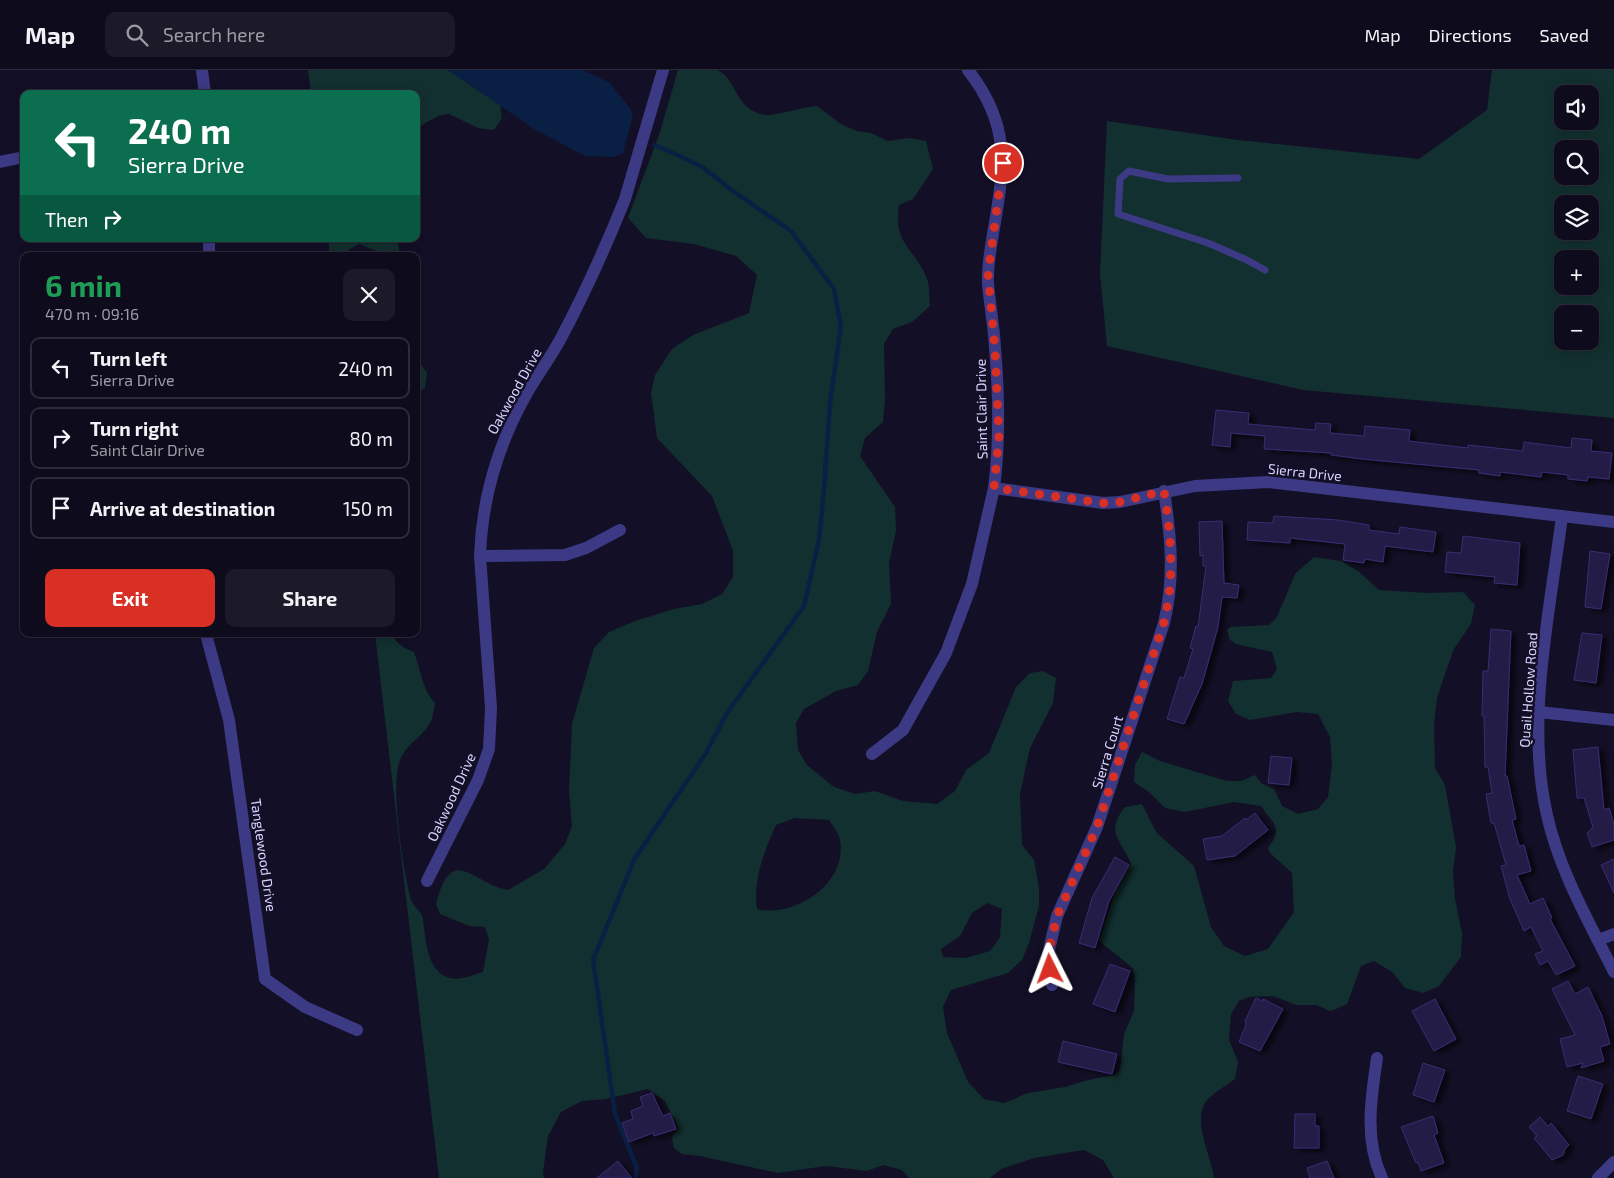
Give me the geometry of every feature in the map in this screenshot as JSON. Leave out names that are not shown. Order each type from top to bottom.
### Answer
[{"type":"street","points":[[202,70],[204,90]]},
{"type":"street","name":"Oakwood Drive","points":[[427,881],[478,780],[489,749],[491,708],[480,556],[485,500],[501,446],[528,392],[571,319],[625,199],[663,70]]},
{"type":"street","name":"Saint Clair Drive","points":[[872,754],[903,730],[946,653],[972,584],[994,488],[999,436],[995,349],[988,274],[1003,163],[995,115],[968,70]]},
{"type":"street","points":[[0,162],[20,159]]},
{"type":"street","name":"Sierra Drive","points":[[994,488],[1103,503],[1120,502],[1164,491],[1219,484],[1268,482],[1614,522]]},
{"type":"street","name":"Sierra Court","points":[[1052,985],[1048,954],[1057,916],[1084,858],[1107,801],[1170,597],[1172,556],[1164,491]]},
{"type":"street","name":"Quail Hollow Road","points":[[1562,516],[1539,712],[1539,761],[1547,815],[1562,862],[1614,972]]},
{"type":"street","points":[[480,556],[565,555],[586,548],[620,530]]},
{"type":"street","name":"Tanglewood Drive","points":[[207,637],[229,720],[265,979],[305,1007],[357,1030]]},
{"type":"street","points":[[1539,712],[1614,720]]},
{"type":"street","points":[[1598,940],[1614,934]]},
{"type":"street","points":[[1376,1058],[1370,1125],[1373,1157],[1382,1178]]},
{"type":"street","points":[[1598,1178],[1614,1162]]},
{"type":"lane","points":[[1238,178],[1168,179],[1128,171],[1120,179],[1118,214],[1208,243],[1265,270]]},
{"type":"green space","points":[[308,70],[448,70],[500,105],[502,118],[494,130],[478,128],[449,114],[438,116],[422,125],[420,129],[420,90],[310,90]]},
{"type":"green space","points":[[678,70],[717,70],[729,80],[748,108],[756,112],[772,115],[817,106],[841,124],[857,131],[871,133],[888,141],[909,138],[926,141],[933,169],[913,199],[899,205],[898,219],[902,238],[927,279],[930,306],[912,322],[893,329],[884,344],[885,399],[883,422],[865,438],[860,456],[895,507],[896,531],[889,563],[891,604],[877,632],[868,671],[858,685],[836,691],[804,709],[796,723],[798,750],[807,765],[834,787],[855,794],[875,791],[903,801],[937,804],[955,791],[966,770],[989,753],[1016,687],[1030,673],[1043,671],[1056,678],[1053,703],[1030,748],[1020,794],[1022,845],[1034,860],[1039,888],[1039,906],[1029,943],[1022,960],[1008,973],[951,990],[943,1007],[947,1033],[968,1082],[984,1099],[1004,1103],[1028,1093],[1065,1087],[1115,1075],[1120,1070],[1124,1034],[1134,1011],[1135,981],[1133,968],[1099,941],[1115,892],[1131,864],[1115,830],[1119,816],[1125,807],[1142,804],[1156,832],[1194,866],[1211,927],[1224,946],[1245,956],[1268,949],[1294,912],[1292,873],[1270,853],[1268,848],[1273,841],[1276,830],[1273,822],[1261,806],[1234,802],[1185,812],[1165,808],[1149,792],[1134,782],[1135,765],[1142,752],[1160,761],[1227,781],[1241,781],[1255,775],[1262,784],[1274,789],[1282,806],[1298,814],[1318,809],[1328,797],[1332,764],[1330,737],[1318,714],[1297,712],[1250,720],[1236,714],[1228,701],[1233,681],[1271,678],[1277,669],[1272,652],[1236,644],[1230,640],[1227,630],[1231,627],[1269,625],[1277,617],[1295,574],[1314,557],[1341,561],[1358,571],[1379,590],[1427,593],[1463,592],[1475,605],[1471,624],[1454,649],[1447,668],[1437,698],[1434,725],[1435,768],[1445,785],[1456,847],[1453,872],[1455,899],[1462,933],[1461,957],[1439,986],[1423,993],[1405,988],[1392,972],[1374,961],[1361,966],[1347,1004],[1330,1011],[1316,1005],[1296,1005],[1273,996],[1249,997],[1239,1001],[1231,1014],[1229,1040],[1238,1062],[1235,1079],[1210,1097],[1204,1105],[1201,1114],[1203,1136],[1214,1178],[1114,1178],[1103,1160],[1084,1150],[1034,1158],[1001,1169],[990,1178],[909,1178],[902,1170],[883,1165],[867,1171],[826,1166],[778,1173],[700,1156],[682,1154],[674,1148],[672,1138],[678,1128],[665,1101],[648,1089],[606,1099],[582,1101],[561,1112],[548,1136],[543,1172],[544,1178],[439,1178],[375,637],[394,637],[398,643],[414,652],[424,685],[435,703],[431,721],[423,733],[404,752],[398,767],[397,815],[411,900],[422,916],[430,959],[442,975],[459,979],[483,972],[489,939],[485,927],[469,926],[440,914],[436,904],[442,885],[449,875],[456,870],[464,871],[508,890],[544,869],[565,844],[572,826],[569,792],[572,724],[594,648],[609,632],[635,621],[674,609],[702,604],[722,594],[733,577],[733,551],[712,496],[657,438],[651,393],[655,375],[672,349],[693,335],[749,313],[757,275],[736,256],[694,244],[646,238],[628,218],[660,132]],"holes":[[[795,818],[829,820],[840,840],[840,856],[836,870],[827,883],[816,894],[787,908],[757,909],[758,877],[776,825]],[[987,903],[1002,909],[1000,937],[990,951],[966,958],[943,957],[941,949],[960,936],[972,913]]]},
{"type":"green space","points":[[1492,70],[1614,70],[1614,418],[1303,390],[1107,346],[1100,274],[1107,121],[1238,140],[1419,159],[1487,110]]},
{"type":"green space","points":[[328,242],[398,242],[399,252],[379,252],[359,244],[348,250],[348,252],[330,252]]},
{"type":"green space","points":[[420,363],[427,373],[425,388],[420,391]]},
{"type":"water","points":[[448,70],[583,70],[610,83],[633,115],[623,153],[614,157],[585,156],[534,129]]},
{"type":"building","points":[[1216,410],[1249,413],[1248,424],[1315,430],[1316,423],[1331,424],[1330,433],[1364,436],[1365,426],[1410,430],[1409,441],[1468,448],[1468,445],[1523,451],[1524,442],[1571,448],[1572,438],[1592,440],[1591,451],[1612,453],[1609,479],[1588,477],[1587,481],[1568,479],[1568,475],[1542,472],[1541,477],[1500,472],[1500,476],[1479,473],[1479,470],[1362,459],[1331,455],[1331,453],[1264,449],[1265,436],[1231,433],[1230,447],[1212,445]]},
{"type":"building","points":[[1274,516],[1338,520],[1369,525],[1369,530],[1399,534],[1400,527],[1436,532],[1433,552],[1385,546],[1383,562],[1365,559],[1364,563],[1343,560],[1345,544],[1290,538],[1290,543],[1247,540],[1248,522],[1273,523]]},
{"type":"building","points":[[1222,521],[1224,583],[1239,585],[1237,598],[1222,597],[1218,627],[1202,684],[1184,724],[1167,719],[1180,677],[1184,678],[1193,649],[1190,648],[1196,626],[1198,627],[1206,566],[1203,566],[1203,555],[1200,556],[1199,522]]},
{"type":"building","points":[[1463,536],[1520,543],[1517,585],[1494,583],[1495,577],[1445,572],[1447,552],[1461,553]]},
{"type":"building","points":[[1590,551],[1610,554],[1601,609],[1585,607]]},
{"type":"building","points":[[1491,629],[1511,631],[1505,776],[1507,776],[1516,819],[1512,820],[1519,846],[1524,845],[1531,871],[1517,875],[1530,904],[1543,898],[1552,918],[1550,919],[1575,966],[1556,975],[1548,961],[1540,965],[1535,954],[1543,951],[1531,927],[1524,931],[1510,899],[1501,866],[1506,865],[1494,823],[1491,823],[1486,794],[1492,793],[1488,767],[1485,767],[1484,716],[1482,716],[1483,671],[1488,671]]},
{"type":"building","points":[[1582,633],[1602,635],[1596,683],[1574,680]]},
{"type":"building","points":[[1598,747],[1604,810],[1609,808],[1614,824],[1614,840],[1592,847],[1587,833],[1593,827],[1584,798],[1577,798],[1573,750]]},
{"type":"building","points":[[1271,756],[1292,758],[1289,785],[1268,783]]},
{"type":"building","points":[[1255,813],[1268,830],[1235,856],[1207,860],[1203,839],[1222,836],[1245,818],[1246,820]]},
{"type":"building","points":[[1115,857],[1129,865],[1109,901],[1095,948],[1079,943],[1092,898]]},
{"type":"building","points":[[1614,859],[1614,893],[1601,865]]},
{"type":"building","points":[[1110,964],[1130,971],[1115,1012],[1093,1004]]},
{"type":"building","points":[[1568,981],[1575,994],[1588,987],[1602,1016],[1610,1044],[1600,1047],[1604,1061],[1581,1068],[1583,1063],[1567,1067],[1560,1039],[1575,1035],[1552,989]]},
{"type":"building","points":[[1256,998],[1262,1001],[1263,999],[1283,1009],[1260,1051],[1239,1042],[1246,1025],[1245,1021]]},
{"type":"building","points":[[1435,999],[1456,1039],[1434,1051],[1412,1011]]},
{"type":"building","points":[[1063,1041],[1117,1054],[1112,1074],[1058,1062]]},
{"type":"building","points":[[1423,1063],[1445,1070],[1434,1102],[1413,1095]]},
{"type":"building","points":[[1578,1076],[1603,1084],[1591,1119],[1567,1111]]},
{"type":"building","points":[[652,1093],[663,1116],[670,1113],[676,1129],[654,1136],[653,1133],[629,1142],[622,1123],[633,1119],[631,1111],[643,1106],[640,1097]]},
{"type":"building","points":[[1295,1114],[1315,1114],[1315,1126],[1319,1126],[1319,1148],[1294,1148]]},
{"type":"building","points":[[1433,1116],[1438,1133],[1434,1135],[1444,1163],[1421,1171],[1401,1127]]},
{"type":"building","points":[[1540,1117],[1548,1126],[1551,1123],[1569,1145],[1563,1155],[1552,1160],[1534,1138],[1537,1136],[1529,1127]]},
{"type":"building","points":[[618,1161],[632,1178],[597,1178]]},
{"type":"building","points":[[1327,1161],[1334,1178],[1310,1178],[1307,1168]]},
{"type":"waterway","points":[[635,1178],[637,1168],[615,1114],[593,960],[635,858],[706,753],[727,713],[804,606],[819,540],[830,403],[841,326],[834,289],[791,231],[733,191],[701,166],[655,145]]},
{"type":"route","points":[[1003,163],[988,274],[995,349],[999,436],[994,488],[1103,503],[1120,502],[1164,491],[1172,556],[1170,597],[1164,622],[1107,801],[1084,858],[1057,916],[1049,943],[1050,969]]}]
